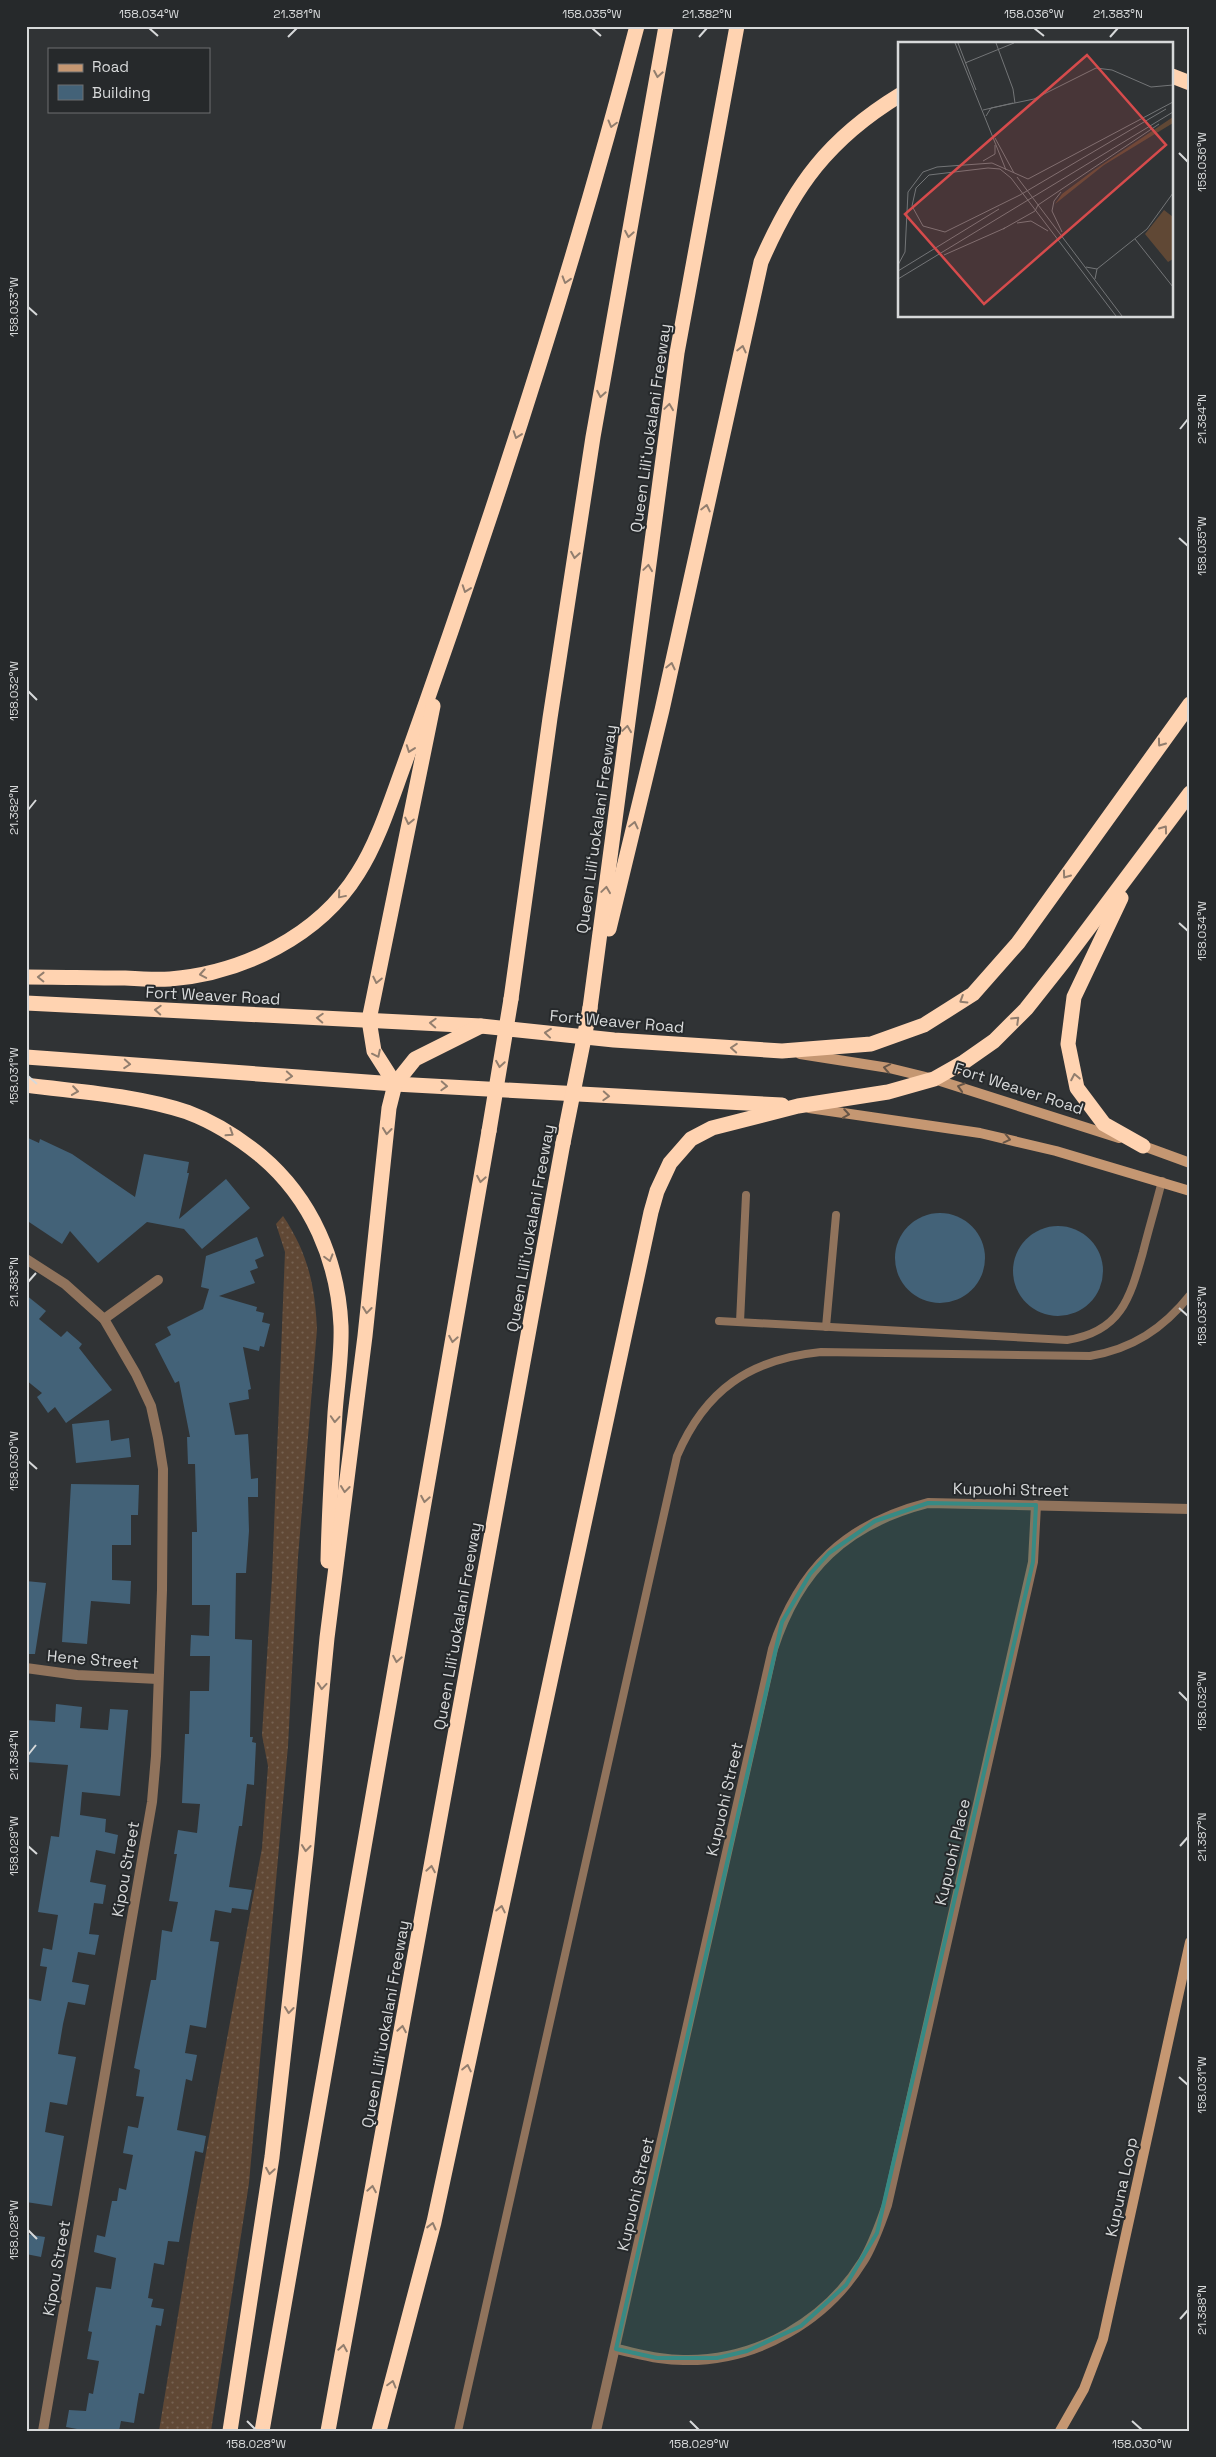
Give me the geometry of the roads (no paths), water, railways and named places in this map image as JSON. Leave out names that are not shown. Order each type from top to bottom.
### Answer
[{"type":"highway","points":[[26,976],[170,979],[208,973],[248,961],[285,943],[317,921],[359,873],[383,821],[444,654],[520,426],[588,206],[637,26]]},
{"type":"highway","points":[[262,2431],[489,1131],[511,999],[550,718],[592,446],[666,26]]},
{"type":"highway","name":"Queen Liliʻuokalani Freeway","points":[[328,2431],[563,1143],[590,1008],[677,353],[737,26]]},
{"type":"highway","points":[[1174,77],[1190,82]]},
{"type":"highway","points":[[590,1008],[662,710],[761,262],[780,218],[806,178],[837,142],[873,111],[898,96]]},
{"type":"highway","points":[[395,1084],[374,1051],[369,1020],[444,654]]},
{"type":"highway","points":[[782,1051],[871,1044],[924,1025],[973,994],[1018,942],[1190,704]]},
{"type":"highway","points":[[379,2431],[434,2222],[657,1191],[670,1163],[691,1139],[712,1128],[798,1106],[888,1092],[934,1079],[964,1062],[994,1041],[1026,1009],[1138,865],[1190,793]]},
{"type":"highway","points":[[1138,865],[1074,997],[1068,1044],[1077,1088],[1104,1124],[1143,1146]]},
{"type":"highway","name":"Fort Weaver Road","points":[[26,1003],[482,1026],[614,1040],[782,1051]]},
{"type":"highway","points":[[230,2431],[272,2157],[305,1864],[326,1638],[364,1336],[389,1108],[395,1084],[415,1060],[482,1026]]},
{"type":"highway","points":[[26,1057],[395,1084],[798,1106]]},
{"type":"highway","points":[[26,1085],[162,1105],[199,1117],[227,1131],[274,1167],[298,1195],[316,1226],[327,1251],[336,1282],[341,1327],[328,1518],[326,1638]]},
{"type":"main road","name":"Fort Weaver Road","points":[[782,1051],[889,1068],[934,1079],[1190,1163]]},
{"type":"main road","points":[[798,1106],[980,1133],[1056,1151],[1190,1190]]},
{"type":"main road","name":"Kupuna Loop","points":[[1060,2431],[1084,2390],[1103,2339],[1190,1942]]},
{"type":"street","name":"Kipou Street","points":[[26,1259],[65,1284],[104,1319],[136,1374],[150,1406],[163,1469],[158,1679],[152,1802],[43,2431]]},
{"type":"street","points":[[104,1319],[158,1280]]},
{"type":"street","name":"Kupuohi Street","points":[[596,2431],[773,1649],[782,1622],[794,1597],[810,1574],[829,1553],[851,1535],[875,1521],[901,1510],[928,1503],[1190,1509]]},
{"type":"street","name":"Kupuohi Place","points":[[616,2349],[657,2358],[688,2360],[732,2355],[775,2340],[801,2326],[825,2307],[846,2285],[863,2260],[877,2233],[887,2205],[1033,1562],[1036,1504]]},
{"type":"street","name":"Hene Street","points":[[26,1668],[77,1675],[158,1679]]},
{"type":"lane","points":[[719,1321],[1067,1340],[1088,1336],[1116,1317],[1128,1299],[1162,1181]]},
{"type":"lane","points":[[740,1322],[746,1195]]},
{"type":"lane","points":[[826,1327],[836,1215]]},
{"type":"lane","points":[[458,2431],[677,1456],[686,1434],[699,1414],[714,1397],[753,1369],[797,1354],[821,1352],[1090,1356],[1127,1347],[1162,1326],[1190,1295]]}]
